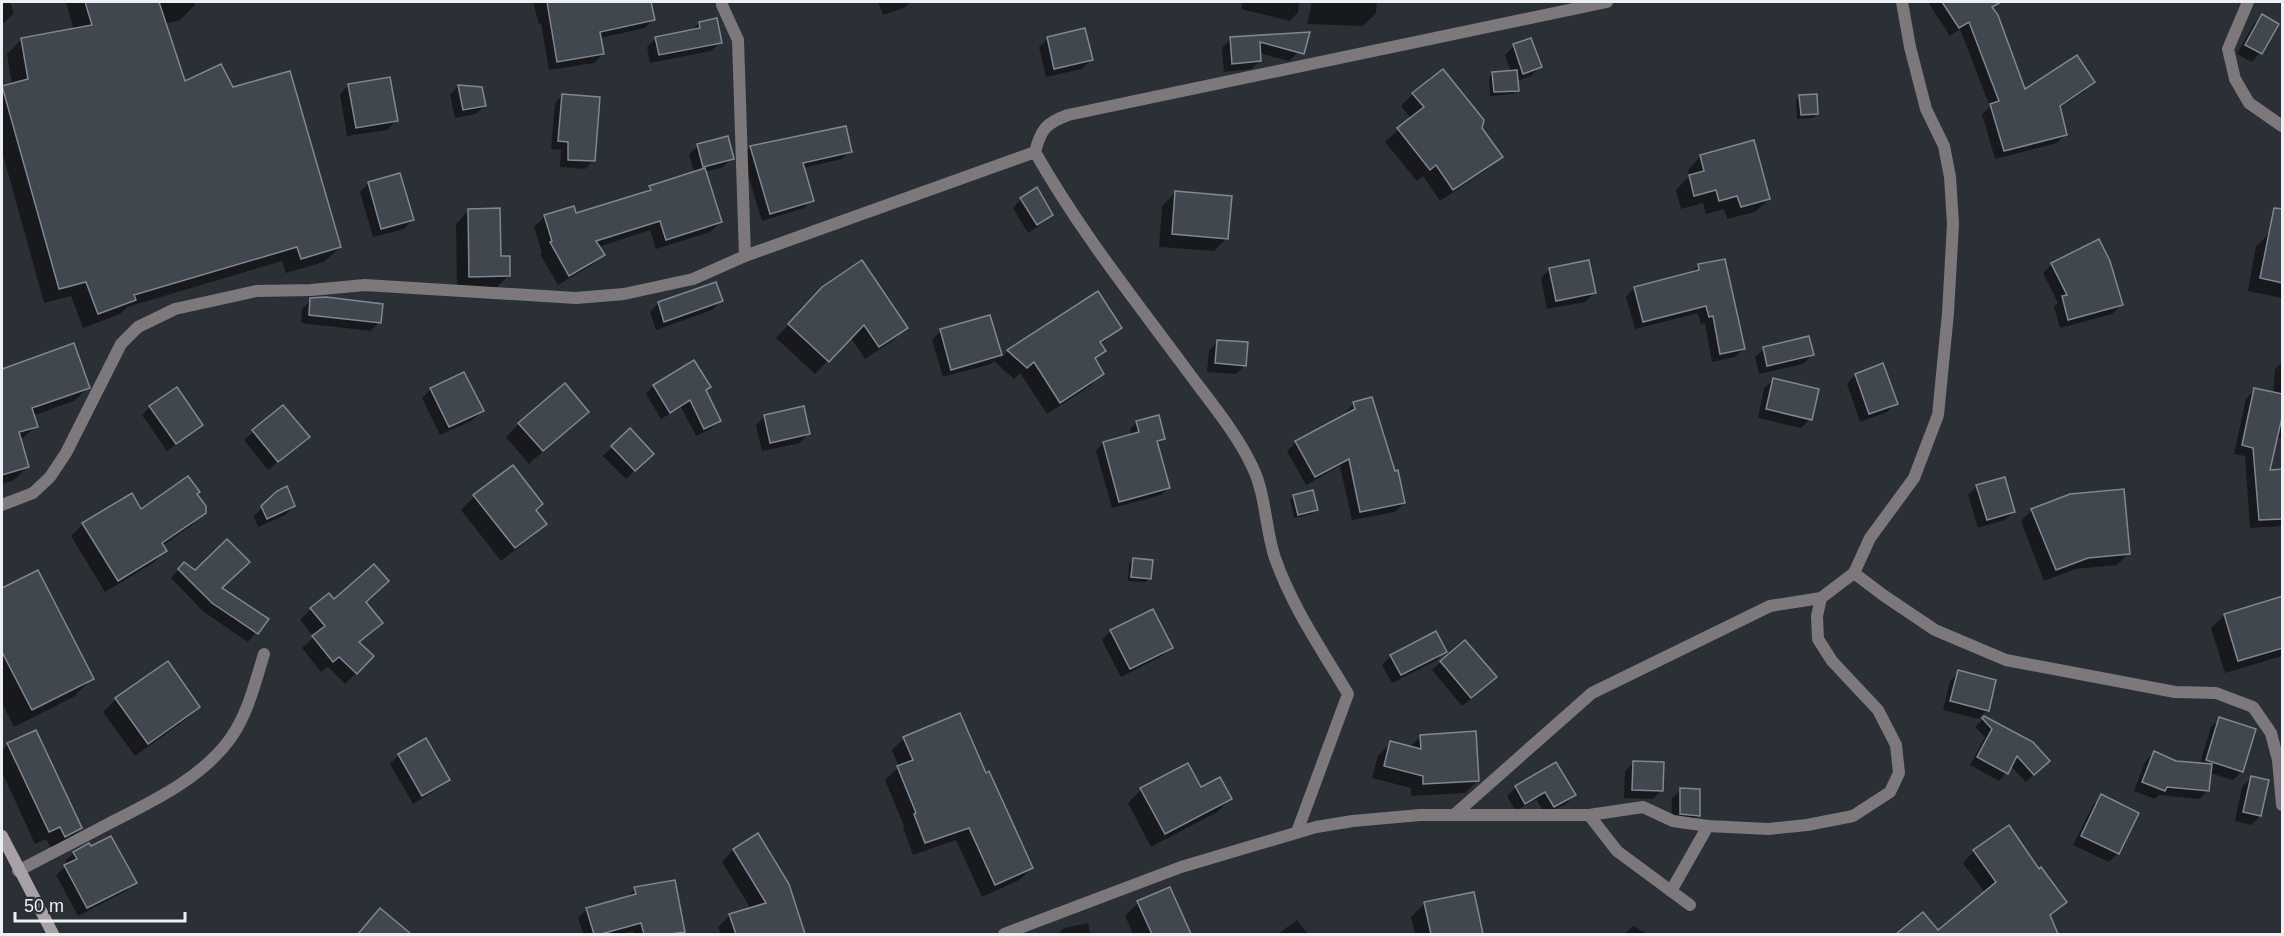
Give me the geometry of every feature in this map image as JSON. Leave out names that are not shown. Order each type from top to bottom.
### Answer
[{"type":"main road","points":[[2,836],[18,871],[53,934]]},
{"type":"street","points":[[722,2],[738,40],[745,256]]},
{"type":"street","points":[[1297,832],[1348,694],[1289,592],[1275,557],[1266,524],[1262,494],[1253,467],[1234,435],[1109,267],[1063,201],[1035,152],[1040,133],[1053,120],[1068,114],[1607,2]]},
{"type":"street","points":[[1454,815],[1592,693],[1770,606],[1821,598],[1854,573],[1870,538],[1914,478],[1938,415],[1948,313],[1953,224],[1950,177],[1944,146],[1926,109],[1910,47],[1902,2]]},
{"type":"street","points":[[2248,2],[2228,49],[2235,79],[2249,104],[2283,126]]},
{"type":"street","points":[[2,505],[33,493],[50,477],[66,453],[122,344],[138,327],[175,309],[256,291],[311,290],[365,285],[576,298],[624,294],[693,279],[745,256],[1035,152]]},
{"type":"street","points":[[1854,573],[1935,630],[2006,660],[2175,692],[2216,693],[2253,707],[2271,733],[2278,760],[2283,805]]},
{"type":"street","points":[[1004,934],[1181,867],[1297,832],[1353,821],[1420,815],[1589,815],[1643,807],[1673,821],[1768,830],[1852,816],[1890,792],[1899,773],[1896,745],[1878,710],[1832,661],[1818,639],[1817,616],[1821,598]]},
{"type":"street","points":[[18,871],[176,787],[203,767],[222,750],[240,721],[264,654]]},
{"type":"street","points":[[1589,815],[1617,850],[1690,905]]},
{"type":"street","points":[[1671,891],[1708,826]]},
{"type":"building","points":[[85,2],[159,2],[185,81],[221,64],[233,87],[290,71],[341,247],[301,259],[297,247],[134,295],[136,300],[98,314],[86,282],[59,289],[2,86],[28,79],[21,38],[92,25]]},
{"type":"building","points":[[547,2],[651,2],[655,20],[600,32],[604,54],[557,62]]},
{"type":"building","points":[[1942,2],[2001,2],[1992,7],[1998,15],[2025,89],[2077,55],[2095,82],[2060,106],[2067,135],[2004,151],[1990,104],[1999,101],[1969,22],[1959,28]]},
{"type":"building","points":[[2262,14],[2279,24],[2262,54],[2245,45]]},
{"type":"building","points":[[717,18],[722,43],[659,55],[655,37],[700,28],[699,22]]},
{"type":"building","points":[[1085,28],[1093,60],[1054,69],[1047,37]]},
{"type":"building","points":[[1310,32],[1304,54],[1260,42],[1261,61],[1232,64],[1230,37]]},
{"type":"building","points":[[1531,38],[1542,67],[1523,74],[1513,44]]},
{"type":"building","points":[[1443,69],[1484,120],[1482,128],[1503,157],[1453,190],[1436,165],[1430,170],[1397,128],[1424,107],[1412,93]]},
{"type":"building","points":[[1517,70],[1519,91],[1494,92],[1492,72]]},
{"type":"building","points":[[390,77],[398,121],[356,128],[348,84]]},
{"type":"building","points":[[458,85],[482,87],[486,106],[463,110]]},
{"type":"building","points":[[562,94],[600,97],[595,161],[568,160],[568,142],[558,141]]},
{"type":"building","points":[[1817,94],[1818,114],[1801,115],[1799,95]]},
{"type":"building","points":[[846,126],[852,152],[803,163],[814,201],[770,214],[750,146]]},
{"type":"building","points":[[728,136],[734,159],[703,167],[697,144]]},
{"type":"building","points":[[1754,140],[1770,199],[1741,207],[1737,196],[1719,201],[1716,190],[1694,196],[1689,175],[1704,171],[1700,155]]},
{"type":"building","points":[[705,168],[722,222],[666,240],[660,221],[596,241],[605,255],[569,276],[550,242],[552,241],[544,215],[574,206],[576,213],[651,190],[649,186]]},
{"type":"building","points":[[400,173],[414,220],[381,229],[368,182]]},
{"type":"building","points":[[1037,187],[1053,215],[1037,225],[1020,198]]},
{"type":"building","points":[[1175,191],[1232,196],[1228,239],[1172,234]]},
{"type":"building","points":[[500,208],[501,256],[510,256],[510,276],[469,277],[468,209]]},
{"type":"building","points":[[2274,208],[2283,209],[2283,283],[2260,278]]},
{"type":"building","points":[[2099,239],[2110,261],[2123,305],[2068,320],[2062,296],[2067,295],[2051,263]]},
{"type":"building","points":[[1725,259],[1745,349],[1720,354],[1713,316],[1709,317],[1706,306],[1643,322],[1634,287],[1699,270],[1698,264]]},
{"type":"building","points":[[862,260],[908,328],[879,347],[864,325],[829,362],[788,324],[822,287]]},
{"type":"building","points":[[1589,260],[1596,293],[1556,301],[1549,268]]},
{"type":"building","points":[[716,282],[723,301],[664,322],[658,302]]},
{"type":"building","points":[[1098,291],[1122,328],[1100,342],[1106,351],[1095,358],[1104,374],[1060,403],[1034,362],[1027,368],[1007,350]]},
{"type":"building","points":[[326,297],[383,304],[381,323],[309,315],[310,298]]},
{"type":"building","points":[[990,315],[1002,355],[951,370],[940,329]]},
{"type":"building","points":[[1809,336],[1814,355],[1767,366],[1763,347]]},
{"type":"building","points":[[1217,340],[1248,342],[1246,366],[1215,363]]},
{"type":"building","points":[[74,343],[90,388],[32,408],[38,427],[19,432],[29,467],[2,475],[2,369]]},
{"type":"building","points":[[694,360],[711,387],[706,390],[721,421],[704,429],[690,400],[670,413],[653,385]]},
{"type":"building","points":[[1883,363],[1898,404],[1869,414],[1855,374]]},
{"type":"building","points":[[464,372],[484,411],[449,427],[430,388]]},
{"type":"building","points":[[1773,378],[1819,389],[1812,420],[1766,409]]},
{"type":"building","points":[[565,383],[589,412],[543,451],[518,423]]},
{"type":"building","points":[[177,387],[203,425],[176,444],[149,406]]},
{"type":"building","points":[[2254,388],[2283,394],[2283,413],[2270,470],[2283,469],[2283,519],[2259,520],[2253,448],[2242,445]]},
{"type":"building","points":[[1372,397],[1395,471],[1398,470],[1405,503],[1360,512],[1349,459],[1315,477],[1295,441],[1355,409],[1353,402]]},
{"type":"building","points":[[283,405],[310,437],[278,462],[252,430]]},
{"type":"building","points":[[804,406],[810,434],[770,443],[764,415]]},
{"type":"building","points":[[1159,415],[1165,439],[1157,441],[1170,488],[1119,502],[1103,442],[1139,432],[1136,421]]},
{"type":"building","points":[[630,428],[654,454],[635,471],[611,446]]},
{"type":"building","points":[[513,465],[543,504],[536,510],[547,524],[515,548],[473,495]]},
{"type":"building","points":[[188,476],[200,492],[197,494],[206,506],[206,513],[162,543],[167,551],[118,581],[82,523],[132,493],[141,509]]},
{"type":"building","points":[[2005,477],[2015,512],[1987,520],[1976,485]]},
{"type":"building","points":[[287,486],[295,506],[267,519],[261,506],[277,491]]},
{"type":"building","points":[[2124,489],[2130,554],[2088,558],[2056,570],[2031,509],[2070,494]]},
{"type":"building","points":[[1313,490],[1318,510],[1298,515],[1293,495]]},
{"type":"building","points":[[227,539],[250,562],[222,588],[269,619],[258,634],[212,603],[178,569],[184,562],[195,570]]},
{"type":"building","points":[[1133,558],[1153,560],[1151,579],[1131,577]]},
{"type":"building","points":[[374,564],[389,581],[366,602],[383,623],[359,642],[374,656],[357,674],[339,657],[333,662],[312,636],[325,626],[310,608],[329,593],[334,599]]},
{"type":"building","points":[[38,570],[94,679],[32,710],[2,652],[2,588]]},
{"type":"building","points":[[2283,596],[2283,648],[2238,661],[2224,614]]},
{"type":"building","points":[[1153,609],[1173,648],[1130,669],[1110,630]]},
{"type":"building","points":[[1436,631],[1447,652],[1401,675],[1390,655]]},
{"type":"building","points":[[1465,640],[1497,677],[1471,698],[1440,661]]},
{"type":"building","points":[[168,661],[200,707],[148,744],[115,698]]},
{"type":"building","points":[[1958,670],[1996,680],[1989,711],[1950,701]]},
{"type":"building","points":[[960,713],[986,773],[989,771],[1033,868],[995,885],[969,828],[925,843],[897,766],[913,760],[903,737]]},
{"type":"building","points":[[1984,716],[2033,742],[2050,761],[2034,775],[2017,756],[2008,774],[1977,757],[1992,729],[1982,718]]},
{"type":"building","points":[[2219,717],[2256,729],[2243,772],[2206,760]]},
{"type":"building","points":[[36,730],[82,828],[65,837],[60,827],[49,832],[7,743]]},
{"type":"building","points":[[1476,731],[1479,781],[1423,784],[1423,776],[1384,766],[1390,741],[1421,749],[1420,735]]},
{"type":"building","points":[[426,738],[450,780],[422,796],[398,754]]},
{"type":"building","points":[[2154,751],[2176,761],[2212,764],[2209,791],[2167,787],[2165,791],[2142,782]]},
{"type":"building","points":[[1633,761],[1664,762],[1663,791],[1632,790]]},
{"type":"building","points":[[1556,762],[1576,795],[1554,807],[1545,792],[1525,804],[1515,786]]},
{"type":"building","points":[[1188,763],[1201,787],[1220,777],[1232,799],[1165,834],[1140,788]]},
{"type":"building","points":[[2251,776],[2269,780],[2261,816],[2243,812]]},
{"type":"building","points":[[1680,788],[1700,789],[1700,816],[1680,814]]},
{"type":"building","points":[[2101,794],[2139,813],[2119,854],[2081,836]]},
{"type":"building","points":[[2009,825],[2039,869],[2041,867],[2067,902],[2050,915],[2058,934],[1896,934],[1923,912],[1938,930],[1996,882],[1973,850]]},
{"type":"building","points":[[758,833],[789,884],[805,934],[736,934],[729,914],[766,903],[733,849]]},
{"type":"building","points":[[111,836],[137,883],[87,908],[64,865],[77,859],[73,852],[89,843],[91,846]]},
{"type":"building","points":[[675,880],[685,932],[644,934],[641,923],[594,934],[586,908],[636,894],[634,887]]},
{"type":"building","points":[[1170,887],[1191,934],[1152,934],[1137,901]]},
{"type":"building","points":[[1474,892],[1483,934],[1431,934],[1424,902]]},
{"type":"building","points":[[380,908],[411,934],[358,934]]}]
